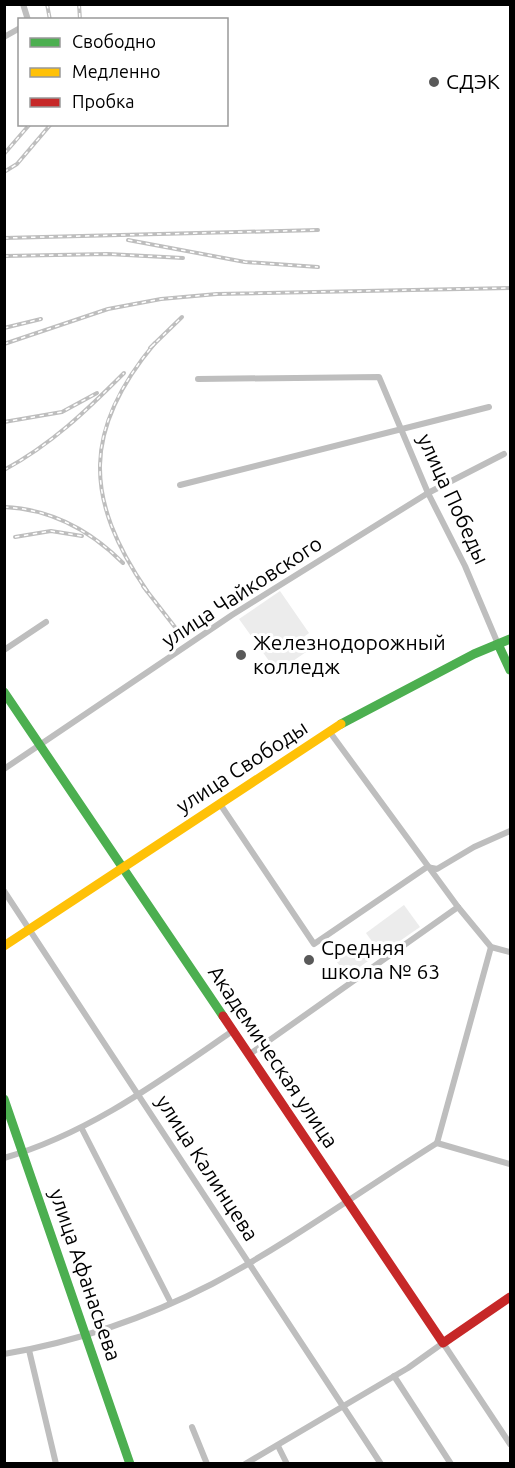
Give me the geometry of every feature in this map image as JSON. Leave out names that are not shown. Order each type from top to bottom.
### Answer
[{"type":"street","points":[[23,4],[28,16]]},
{"type":"street","points":[[4,37],[18,29]]},
{"type":"street","name":"улица Победы","points":[[198,379],[379,376],[400,431],[465,566],[510,670]]},
{"type":"street","points":[[180,485],[489,407]]},
{"type":"street","name":"улица Чайковского","points":[[4,770],[232,615],[428,493],[504,454]]},
{"type":"street","points":[[4,650],[46,622]]},
{"type":"street","name":"улица Свободы","points":[[4,951],[331,733],[510,639]]},
{"type":"street","name":"улица Свободы","points":[[499,646],[510,644]]},
{"type":"street","name":"Академическая улица","points":[[4,692],[234,1030],[510,1444]]},
{"type":"street","points":[[331,733],[458,907],[491,946],[510,952]]},
{"type":"street","name":"улица Свободы","points":[[123,870],[222,807],[331,733]]},
{"type":"street","points":[[222,807],[314,944],[427,867],[438,869],[474,847],[510,831]]},
{"type":"street","name":"улица Калинцева","points":[[4,891],[381,1464]]},
{"type":"street","points":[[250,1054],[458,907]]},
{"type":"street","name":"улица Свободы","points":[[4,946],[30,932]]},
{"type":"street","points":[[4,1354],[29,1350],[87,1334],[171,1303],[249,1263],[436,1143],[491,946]]},
{"type":"street","points":[[4,1158],[81,1129],[139,1095],[234,1030]]},
{"type":"street","name":"улица Афанасьева","points":[[4,1099],[130,1464]]},
{"type":"street","points":[[81,1129],[171,1303]]},
{"type":"street","points":[[436,1143],[510,1164]]},
{"type":"street","points":[[245,1464],[394,1376],[510,1297]]},
{"type":"street","points":[[29,1350],[56,1464]]},
{"type":"street","points":[[394,1376],[451,1464]]},
{"type":"street","points":[[192,1427],[207,1464]]},
{"type":"street","points":[[278,1446],[287,1464]]},
{"type":"shaded area","points":[[280,591],[309,633],[301,639],[309,650],[277,672],[239,619]]},
{"type":"shaded area","points":[[404,905],[420,927],[381,954],[366,933]]},
{"type":"shaded area","points":[[354,941],[368,961],[347,976],[332,955]]},
{"type":"railway","points":[[47,4],[50,18]]},
{"type":"railway","points":[[79,4],[80,18]]},
{"type":"railway","points":[[4,154],[28,126]]},
{"type":"railway","points":[[4,172],[17,164],[49,126]]},
{"type":"railway","points":[[4,238],[318,230]]},
{"type":"railway","points":[[128,240],[245,262],[318,267]]},
{"type":"railway","points":[[4,256],[108,254],[183,258]]},
{"type":"railway","points":[[4,344],[108,309],[161,299],[217,294],[510,288]]},
{"type":"railway","points":[[150,348],[182,317]]},
{"type":"railway","points":[[4,328],[41,319]]},
{"type":"railway","points":[[147,591],[126,557],[111,526],[103,495],[100,465],[104,435],[114,406],[131,375],[155,343]]},
{"type":"railway","points":[[4,470],[53,438],[82,414],[124,373]]},
{"type":"railway","points":[[4,422],[62,412],[97,393]]},
{"type":"railway","points":[[4,507],[38,512],[69,524],[98,541],[123,563]]},
{"type":"railway","points":[[15,537],[51,531],[82,536]]},
{"type":"railway","points":[[143,586],[178,631]]},
{"type":"traffic: fast","points":[[341,724],[474,654],[510,639]]},
{"type":"traffic: fast","points":[[498,644],[510,670]]},
{"type":"traffic: fast","points":[[4,692],[223,1016]]},
{"type":"traffic: fast","points":[[4,1099],[130,1464]]},
{"type":"traffic: slow","points":[[4,946],[341,724]]},
{"type":"traffic: jam","points":[[223,1016],[443,1343],[510,1297]]},
{"type":"place","name":"СДЭК","points":[[434,82]]},
{"type":"place","name":"Железнодорожный колледж","points":[[241,655]]},
{"type":"place","name":"Средняя школа № 63","points":[[309,960]]}]
